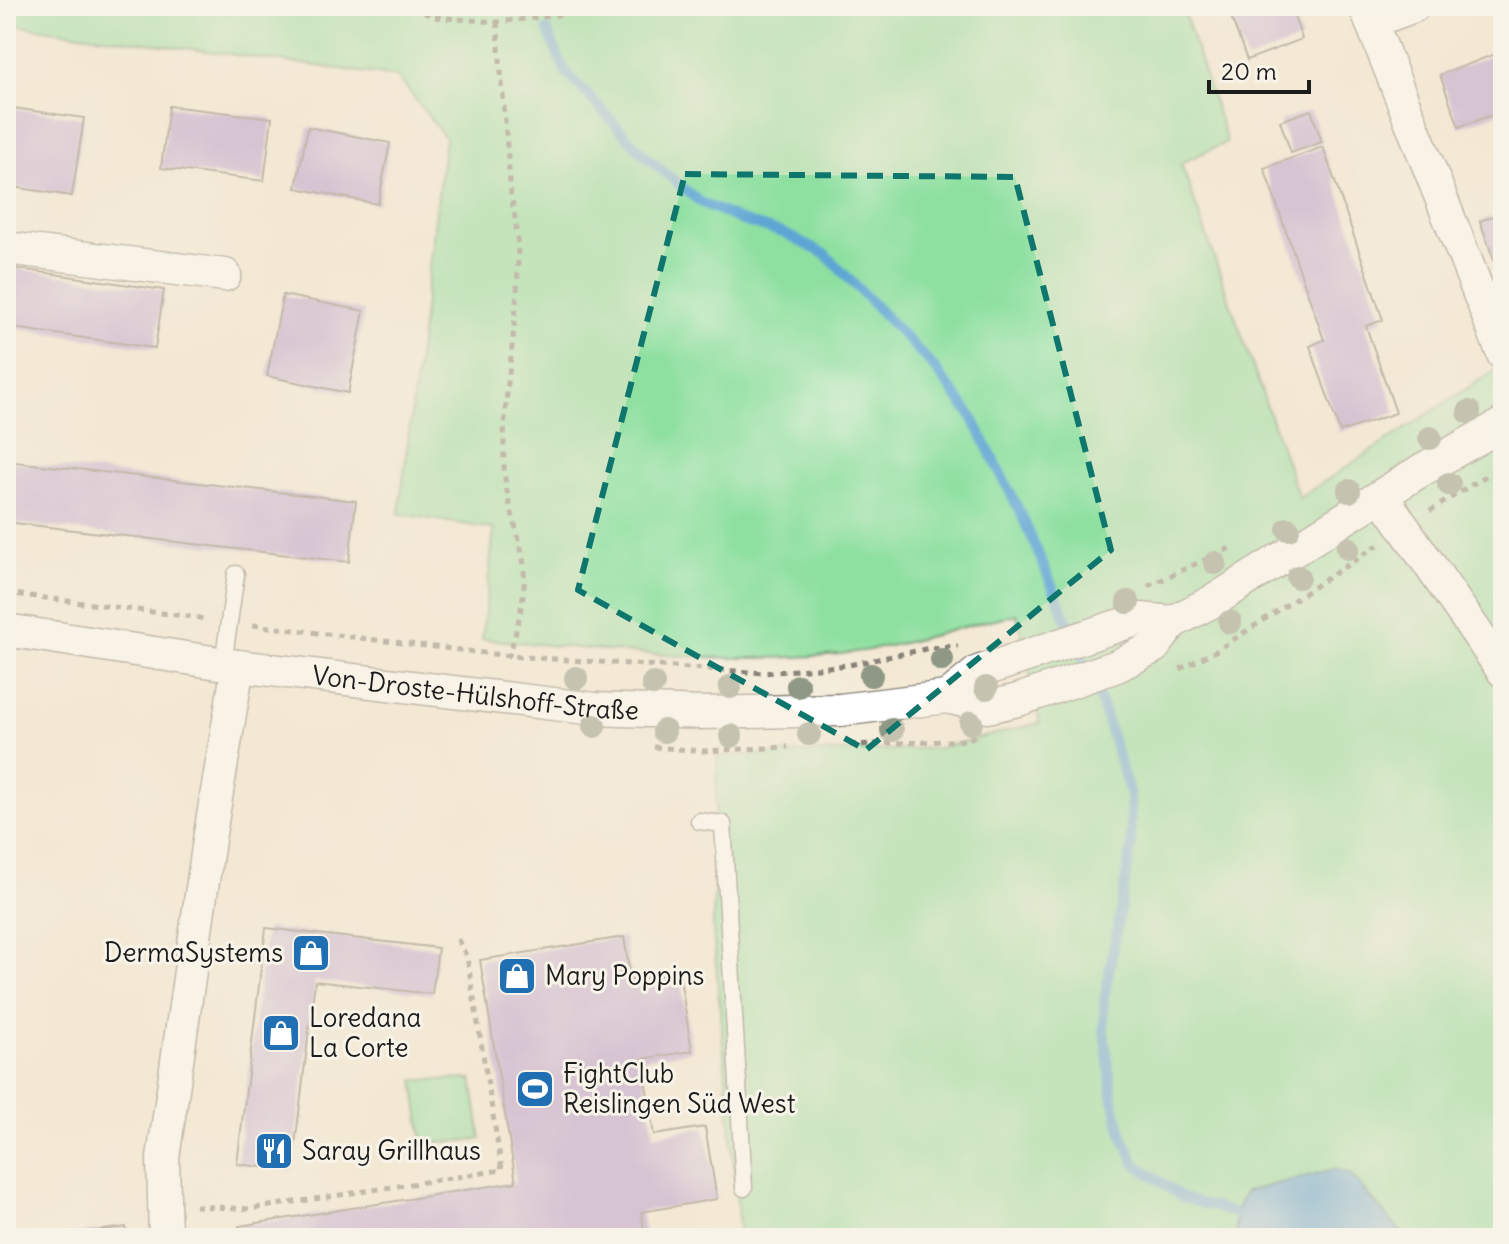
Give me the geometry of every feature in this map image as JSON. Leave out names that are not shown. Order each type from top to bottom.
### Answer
[{"type":"street","points":[[1414,6],[1368,14],[1503,354]]},
{"type":"street","points":[[6,248],[225,275]]},
{"type":"street","name":"Von-Droste-Hülshoff-Straße","points":[[6,630],[230,665],[595,709],[703,713],[840,710],[947,697],[988,707],[1018,700],[1117,666],[1154,647],[1173,622],[1215,600],[1503,424]]},
{"type":"street","points":[[1382,496],[1503,671]]},
{"type":"street","name":"Von-Droste-Hülshoff-Straße","points":[[947,697],[978,672],[1141,619],[1173,622]]},
{"type":"street","points":[[165,1238],[163,1158],[209,840],[230,665]]},
{"type":"lane","points":[[230,665],[229,622],[236,574]]},
{"type":"lane","points":[[699,821],[723,824],[744,1188]]},
{"type":"path","points":[[414,6],[432,17],[497,22],[554,16],[600,6]]},
{"type":"path","points":[[497,22],[511,196],[516,220],[514,331],[507,387],[504,463],[506,496],[521,548],[524,574],[521,614],[509,656]]},
{"type":"path","points":[[1176,671],[1216,651],[1503,465]]},
{"type":"path","points":[[6,593],[509,656],[765,673],[849,665],[930,648],[960,646]]},
{"type":"path","points":[[162,1204],[250,1209],[502,1170],[467,957],[457,938]]},
{"type":"highlighted area","points":[[685,174],[1015,177],[1111,550],[866,750],[578,590]]},
{"type":"green space","points":[[6,6],[1182,6],[1227,142],[1181,163],[1299,498],[1503,365],[1503,1238],[1406,1238],[1350,1174],[1335,1169],[1245,1192],[1235,1214],[1236,1238],[740,1238],[713,929],[717,756],[939,748],[1040,723],[1017,614],[885,647],[795,657],[661,655],[482,639],[494,529],[399,514],[445,138],[398,77],[6,24]]},
{"type":"green space","points":[[472,1079],[481,1139],[423,1144],[414,1080]]},
{"type":"water","points":[[1335,1169],[1350,1174],[1406,1238],[1236,1238],[1235,1213],[1245,1192]]},
{"type":"building","points":[[1227,6],[1290,6],[1302,39],[1247,60]]},
{"type":"building","points":[[1503,51],[1503,111],[1459,127],[1440,75]]},
{"type":"building","points":[[169,106],[272,118],[264,181],[161,168]]},
{"type":"building","points":[[6,107],[84,118],[72,196],[6,186]]},
{"type":"building","points":[[1311,110],[1322,142],[1291,153],[1280,121]]},
{"type":"building","points":[[308,127],[390,143],[378,204],[296,188]]},
{"type":"building","points":[[1323,147],[1383,320],[1366,326],[1396,413],[1340,432],[1310,346],[1324,340],[1264,168]]},
{"type":"building","points":[[1503,212],[1503,273],[1499,274],[1480,221]]},
{"type":"building","points":[[6,267],[164,290],[155,348],[6,327]]},
{"type":"building","points":[[283,295],[364,311],[348,393],[267,376]]},
{"type":"building","points":[[6,461],[356,501],[349,562],[6,522]]},
{"type":"building","points":[[266,928],[438,948],[432,994],[315,981],[292,1171],[237,1164]]},
{"type":"building","points":[[624,937],[631,980],[679,972],[692,1051],[642,1059],[654,1135],[705,1127],[717,1199],[641,1212],[645,1236],[635,1238],[241,1238],[239,1226],[516,1182],[480,960]]},
{"type":"building","points":[[126,1227],[127,1238],[56,1238],[56,1236]]},
{"type":"waterway","points":[[547,30],[565,71],[646,157],[700,202],[742,221],[783,233],[825,254],[932,365],[971,415],[1022,516],[1061,606],[1103,708],[1130,795],[1131,849],[1104,1001],[1104,1031],[1113,1100],[1123,1137],[1136,1164],[1183,1198],[1235,1213]]},
{"type":"place","name":"DermaSystems","points":[[311,953]]},
{"type":"place","name":"Mary Poppins","points":[[517,976]]},
{"type":"place","name":"Loredana La Corte","points":[[281,1033]]},
{"type":"place","name":"FightClub Reislingen Süd West","points":[[535,1089]]},
{"type":"place","name":"Saray Grillhaus","points":[[274,1151]]}]
